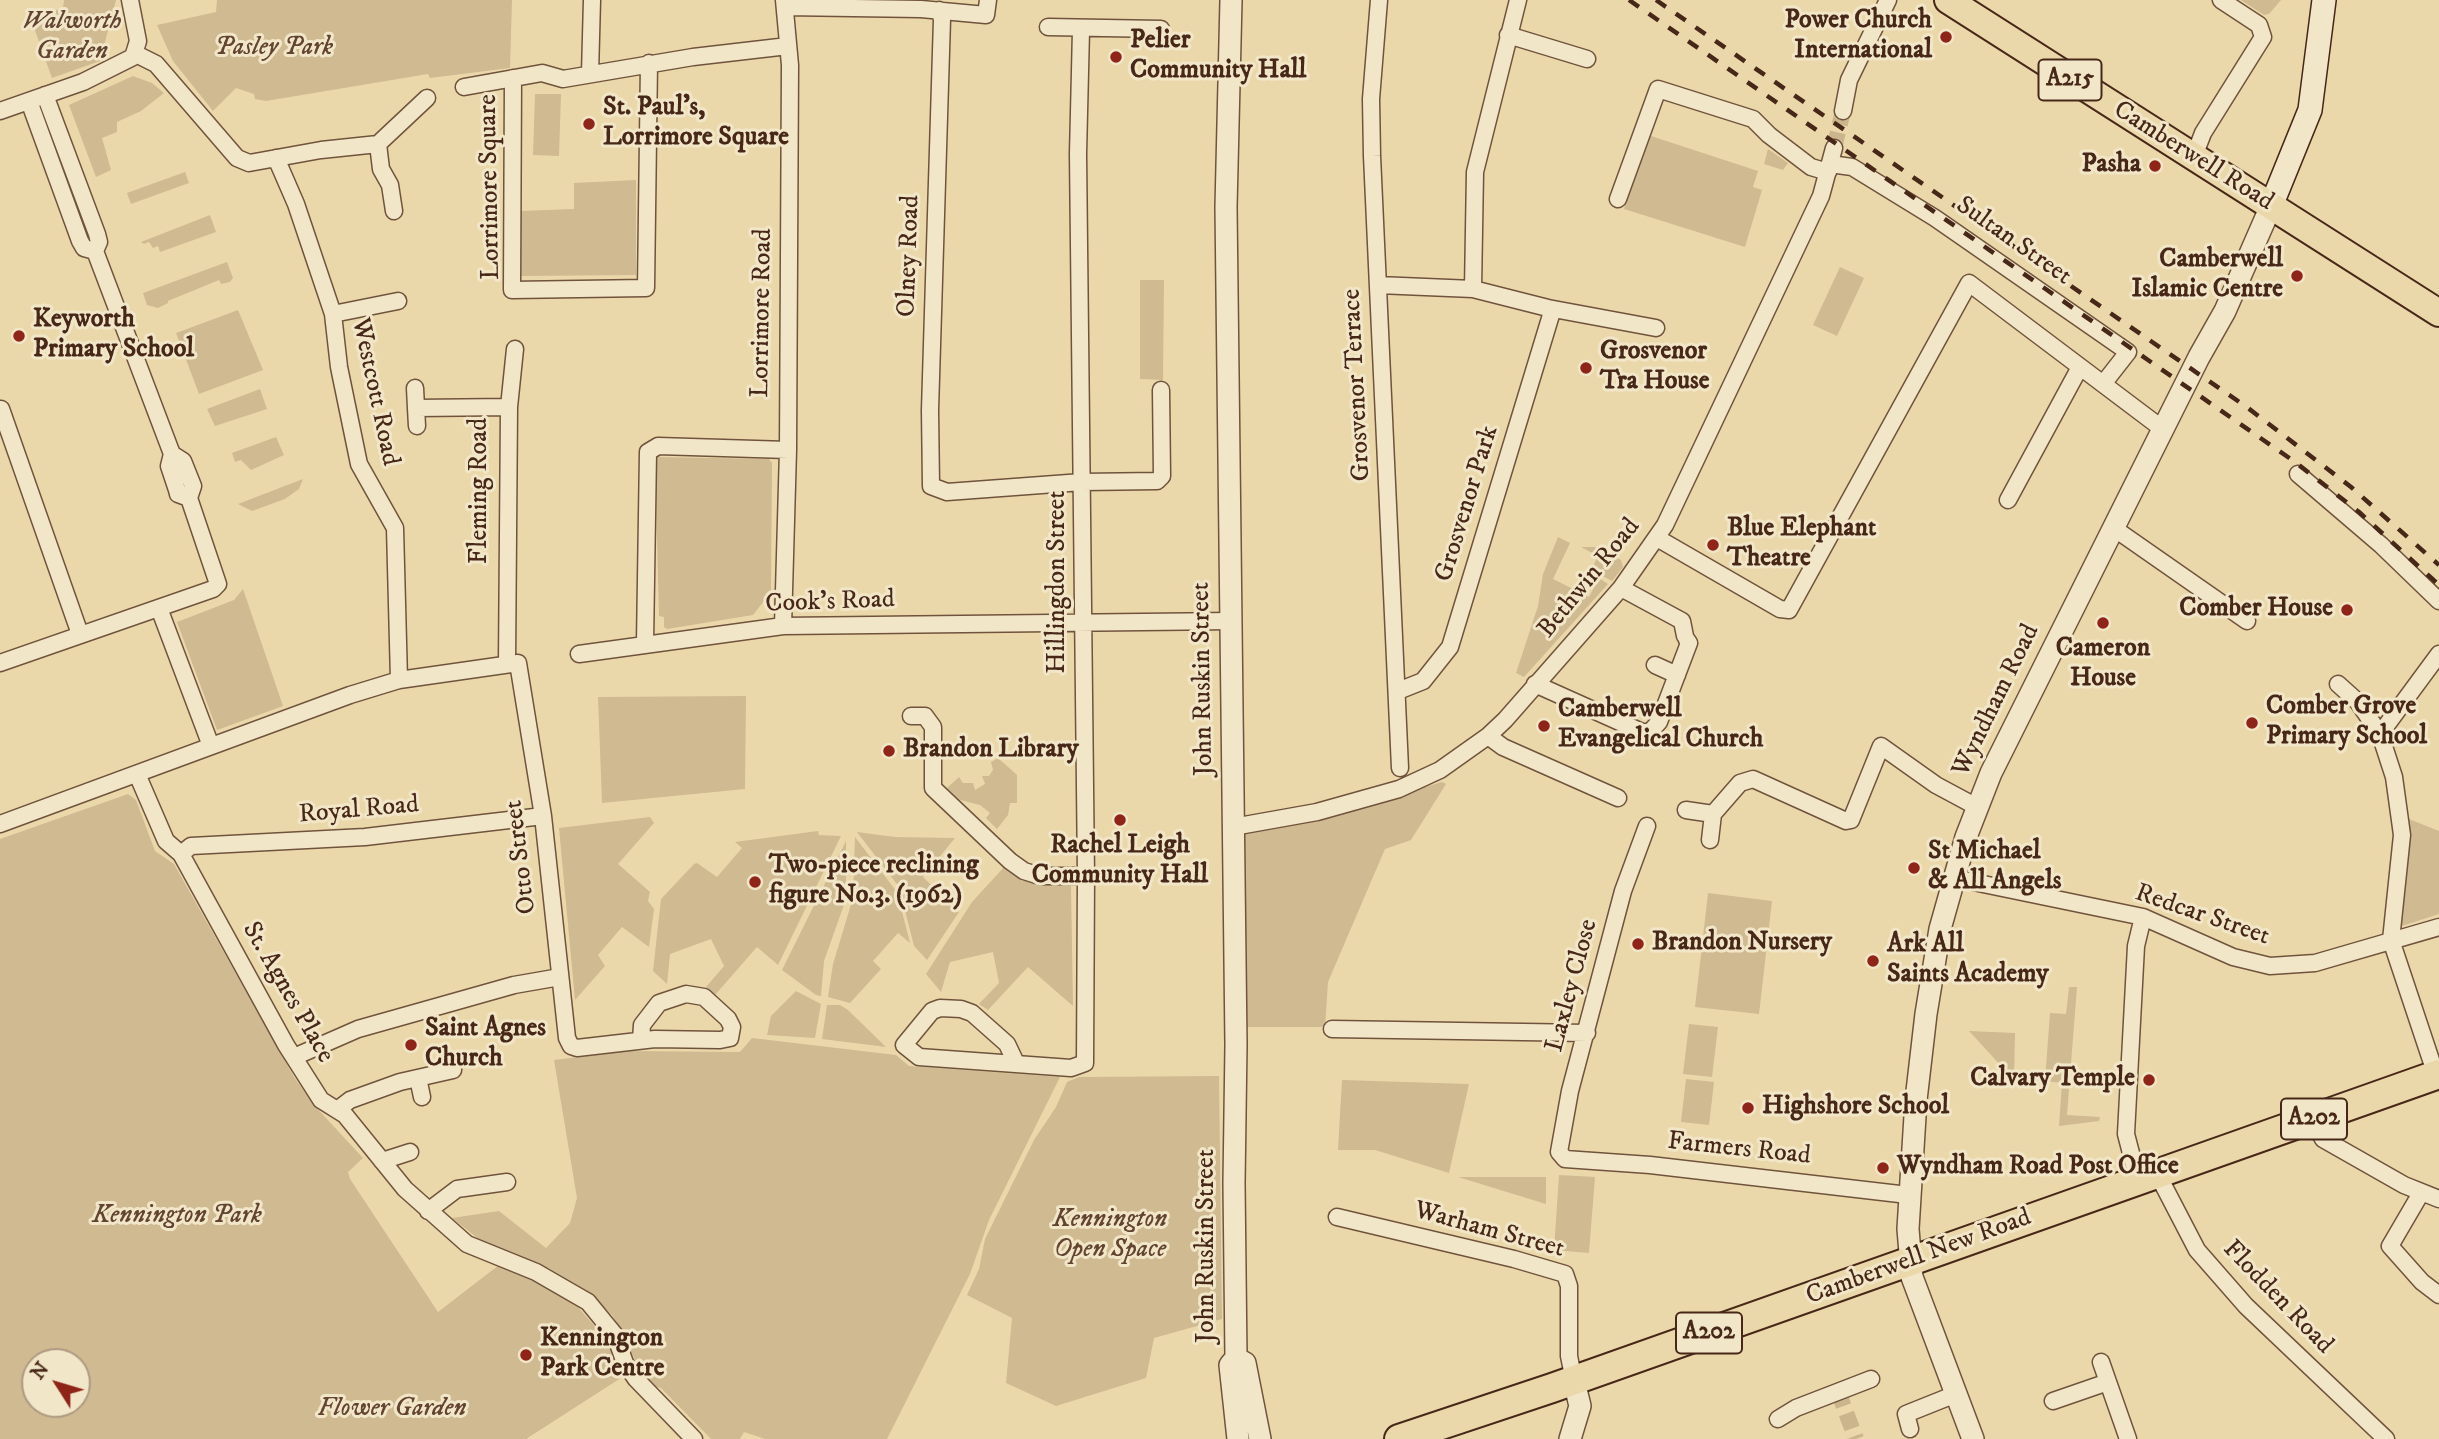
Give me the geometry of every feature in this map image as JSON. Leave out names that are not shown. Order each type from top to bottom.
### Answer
[{"type":"highway","name":"Camberwell New Road","points":[[1399,1439],[1574,1381],[2437,1075]]},
{"type":"main road","name":"Camberwell Road","points":[[1948,0],[2193,159],[2439,313]]},
{"type":"main road","points":[[2271,206],[2310,110],[2324,0]]},
{"type":"street","points":[[0,111],[128,62],[136,54],[138,41],[130,0]]},
{"type":"street","points":[[590,74],[592,0]]},
{"type":"street","points":[[784,4],[877,4],[986,15],[988,0]]},
{"type":"street","name":"John Ruskin Street","points":[[1231,0],[1226,207],[1232,621],[1236,1358],[1230,1365],[1238,1439]]},
{"type":"street","name":"Grosvenor Terrace","points":[[1379,0],[1371,99],[1400,768]]},
{"type":"street","points":[[1473,289],[1475,172],[1518,0]]},
{"type":"street","points":[[1843,111],[1849,80],[1888,0]]},
{"type":"street","points":[[2193,159],[2203,133],[2261,42],[2263,32],[2259,25],[2221,0]]},
{"type":"street","name":"Lorrimore Road","points":[[783,626],[788,450],[788,46],[784,4]]},
{"type":"street","name":"Olney Road","points":[[939,10],[942,19],[929,467],[931,486],[947,492],[1082,482]]},
{"type":"street","points":[[1048,27],[1081,30],[1161,29]]},
{"type":"street","name":"Hillingdon Street","points":[[1016,1063],[1007,1044],[972,1013],[961,1009],[940,1008],[932,1011],[904,1045],[919,1057],[1071,1068],[1085,1063],[1086,876],[1078,154],[1081,30]]},
{"type":"street","points":[[1508,35],[1587,59]]},
{"type":"street","name":"Lorrimore Square","points":[[649,63],[646,288],[512,290],[513,78],[542,73],[556,80],[649,63],[788,46]]},
{"type":"street","points":[[136,54],[156,64],[237,158],[249,163],[378,144],[427,98]]},
{"type":"street","points":[[464,87],[513,78]]},
{"type":"street","points":[[1618,199],[1658,89],[1753,119],[1769,135],[1811,167],[1831,161]]},
{"type":"street","points":[[0,663],[214,589],[218,584],[189,498],[178,494],[169,466],[172,454],[95,251],[99,242],[97,234],[45,95]]},
{"type":"street","points":[[29,101],[80,241],[84,248],[95,251]]},
{"type":"street","points":[[378,144],[381,169],[390,185],[394,211]]},
{"type":"street","name":"Westcott Road","points":[[276,158],[300,216],[333,314],[340,367],[359,464],[395,528],[399,680]]},
{"type":"street","name":"Sultan Street","points":[[1831,161],[1852,167],[1935,218],[2127,352],[2103,384]]},
{"type":"street","name":"Bethwin Road","points":[[1233,827],[1317,812],[1399,789],[1440,770],[1488,736],[1535,684],[1621,588],[1657,538],[1821,196],[1831,161]]},
{"type":"street","name":"Wyndham Road","points":[[1973,1439],[1912,1277],[1910,1260],[1908,1195],[1926,1014],[1940,929],[1977,807],[2019,716],[2225,311],[2271,206]]},
{"type":"street","points":[[1657,538],[1780,609],[1789,610],[1969,283],[2164,430]]},
{"type":"street","points":[[1378,285],[1473,289],[1548,308],[1656,328]]},
{"type":"street","points":[[333,314],[398,301]]},
{"type":"street","name":"Grosvenor Park","points":[[1398,691],[1423,681],[1450,647],[1538,361],[1551,315],[1548,308]]},
{"type":"street","points":[[509,407],[515,349]]},
{"type":"street","points":[[2008,500],[2080,368]]},
{"type":"street","points":[[415,388],[417,426]]},
{"type":"street","points":[[1082,482],[1157,481],[1162,475],[1161,390]]},
{"type":"street","name":"Fleming Road","points":[[416,408],[509,407],[513,664]]},
{"type":"street","points":[[1,409],[80,634]]},
{"type":"street","points":[[645,643],[648,452],[658,446],[788,450]]},
{"type":"street","points":[[2298,474],[2381,545],[2439,601]]},
{"type":"street","points":[[2115,529],[2247,621]]},
{"type":"street","points":[[1535,684],[1646,733],[1659,722],[1689,643],[1682,621],[1621,588]]},
{"type":"street","points":[[159,608],[211,746]]},
{"type":"street","name":"Cook's Road","points":[[579,654],[783,626],[1232,621]]},
{"type":"street","points":[[2380,734],[2439,654]]},
{"type":"street","points":[[0,824],[399,680],[513,664]]},
{"type":"street","name":"Otto Street","points":[[513,664],[543,816],[567,1038],[571,1046],[641,1040]]},
{"type":"street","points":[[1655,665],[1677,675]]},
{"type":"street","points":[[2338,684],[2358,702],[2380,734],[2394,777],[2402,835],[2392,940],[2437,1075]]},
{"type":"street","points":[[911,716],[926,716],[933,727],[933,788],[1010,860],[1040,876],[1086,876]]},
{"type":"street","points":[[1488,736],[1503,747],[1618,798]]},
{"type":"street","points":[[1710,839],[1713,814],[1740,783],[1753,779],[1846,821],[1851,820],[1881,746],[1936,785],[1977,807]]},
{"type":"street","name":"St. Agnes Place","points":[[137,774],[166,841],[181,854],[294,1058],[321,1100],[337,1110],[428,1211],[467,1244],[536,1272],[588,1301],[615,1335],[625,1363],[636,1379],[694,1439]]},
{"type":"street","points":[[1686,810],[1713,814]]},
{"type":"street","name":"Royal Road","points":[[181,854],[191,846],[365,837],[543,816]]},
{"type":"street","name":"Laxley Close","points":[[1564,1159],[1559,1152],[1570,1091],[1623,891],[1647,826]]},
{"type":"street","name":"Redcar Street","points":[[1954,878],[2143,917],[2234,957],[2270,966],[2315,963],[2439,927]]},
{"type":"street","name":"Flodden Road","points":[[2143,917],[2136,946],[2126,1134],[2147,1176],[2197,1250],[2246,1306],[2386,1439]]},
{"type":"street","points":[[294,1058],[358,1029],[514,985],[560,977]]},
{"type":"street","points":[[686,994],[704,997],[728,1019],[732,1027],[730,1038],[720,1040],[641,1040],[642,1025],[659,1003],[686,994]]},
{"type":"street","points":[[1332,1029],[1587,1033]]},
{"type":"street","points":[[337,1110],[350,1100],[418,1078],[453,1070]]},
{"type":"street","points":[[418,1078],[422,1097]]},
{"type":"street","points":[[2312,1119],[2323,1139],[2421,1193],[2439,1199]]},
{"type":"street","points":[[382,1161],[410,1152]]},
{"type":"street","name":"Farmers Road","points":[[1564,1159],[1650,1165],[1908,1195]]},
{"type":"street","points":[[428,1211],[457,1189],[507,1182]]},
{"type":"street","points":[[2421,1193],[2390,1246],[2422,1282],[2439,1295]]},
{"type":"street","name":"Warham Street","points":[[1337,1217],[1514,1259],[1565,1274],[1569,1286],[1569,1356],[1574,1381]]},
{"type":"street","name":"John Ruskin Street","points":[[1236,1358],[1245,1363],[1260,1439]]},
{"type":"street","points":[[2101,1362],[2128,1439]]},
{"type":"street","points":[[1778,1419],[1796,1408],[1871,1379]]},
{"type":"street","points":[[1570,1439],[1580,1406],[1574,1381]]},
{"type":"street","points":[[2053,1401],[2108,1381]]},
{"type":"street","points":[[1910,1429],[1906,1414],[1956,1394]]},
{"type":"green space","name":"Walworth Garden","points":[[64,0],[116,0],[100,61],[52,78],[31,19],[63,8]]},
{"type":"green space","name":"Pasley Park","points":[[217,0],[512,0],[510,68],[430,78],[428,74],[266,101],[255,99],[254,94],[236,88],[213,111],[173,61],[157,25],[216,12]]},
{"type":"green space","points":[[2241,0],[2281,0],[2269,14],[2264,15]]},
{"type":"green space","points":[[133,76],[152,83],[164,93],[141,111],[117,122],[117,132],[102,138],[111,170],[96,177],[69,105]]},
{"type":"green space","points":[[535,94],[561,94],[559,156],[533,155]]},
{"type":"green space","points":[[1648,135],[1758,171],[1753,187],[1762,190],[1745,247],[1624,209]]},
{"type":"green space","points":[[1768,149],[1788,163],[1783,170],[1764,164]]},
{"type":"green space","points":[[185,172],[189,183],[131,204],[127,193]]},
{"type":"green space","points":[[636,180],[636,275],[518,276],[520,211],[574,209],[574,183]]},
{"type":"green space","points":[[210,215],[216,232],[160,252],[158,246],[153,248],[149,242],[141,242]]},
{"type":"green space","points":[[227,262],[233,278],[230,282],[221,284],[219,280],[168,301],[158,308],[147,305],[143,293]]},
{"type":"green space","points":[[1840,267],[1864,278],[1837,336],[1813,325]]},
{"type":"green space","points":[[1140,280],[1164,280],[1163,380],[1140,379]]},
{"type":"green space","points":[[238,310],[263,370],[199,394],[176,333]]},
{"type":"green space","points":[[260,389],[267,409],[215,426],[207,409]]},
{"type":"green space","points":[[276,437],[284,455],[251,470],[241,460],[235,462],[232,453]]},
{"type":"green space","points":[[655,457],[769,459],[772,463],[771,592],[753,615],[667,629],[664,627],[664,617],[659,616]]},
{"type":"green space","points":[[303,479],[299,489],[285,499],[252,511],[238,504]]},
{"type":"green space","points":[[1558,537],[1570,543],[1553,579],[1589,597],[1599,578],[1608,584],[1524,677],[1516,673],[1538,606],[1543,574]]},
{"type":"green space","points":[[1581,547],[1595,547],[1613,555],[1621,560],[1623,567],[1612,581],[1591,570],[1598,556]]},
{"type":"green space","points":[[243,589],[283,706],[217,730],[177,622],[234,600]]},
{"type":"green space","points":[[746,696],[745,789],[602,803],[598,697]]},
{"type":"green space","points":[[998,758],[1017,775],[1017,803],[1010,803],[1008,815],[997,829],[986,818],[990,813],[980,805],[960,800],[947,788],[959,777],[963,783],[973,783],[975,790],[985,784],[982,776],[989,776],[993,770],[991,762]]},
{"type":"green space","points":[[1442,782],[1446,784],[1411,840],[1385,849],[1328,982],[1325,1027],[1243,1027],[1238,831],[1373,802]]},
{"type":"green space","name":"Kennington Park","points":[[128,794],[136,800],[155,851],[174,864],[294,1077],[313,1104],[363,1158],[348,1172],[350,1179],[438,1312],[499,1265],[539,1283],[578,1307],[611,1345],[624,1376],[526,1439],[0,1439],[0,839]]},
{"type":"green space","points":[[650,817],[654,823],[618,864],[650,892],[648,901],[654,909],[649,947],[622,927],[598,955],[605,966],[575,1000],[559,828]]},
{"type":"green space","points":[[2409,819],[2439,831],[2439,914],[2399,927],[2407,866]]},
{"type":"green space","points":[[818,831],[819,835],[841,836],[778,965],[757,947],[715,995],[706,987],[724,966],[711,939],[670,954],[667,984],[653,971],[661,899],[694,864],[697,863],[717,877],[742,848],[735,842]]},
{"type":"green space","points":[[857,832],[895,837],[955,838],[923,877],[959,912],[927,960],[914,946],[899,887]]},
{"type":"green space","points":[[855,837],[897,892],[910,943],[898,933],[873,961],[881,969],[850,1003],[828,997],[833,964],[853,898]]},
{"type":"green space","points":[[846,841],[846,899],[824,961],[821,996],[782,970]]},
{"type":"green space","points":[[1005,866],[1022,881],[1063,880],[1071,885],[1073,1006],[1028,967],[988,1010],[979,1004],[999,983],[993,952],[950,962],[941,992],[926,974],[972,902]]},
{"type":"green space","points":[[1708,893],[1772,901],[1759,1014],[1695,1007]]},
{"type":"green space","points":[[2069,987],[2077,987],[2067,1115],[2100,1117],[2099,1121],[2059,1126],[2062,1083],[2045,1081],[2050,1013],[2066,1014]]},
{"type":"green space","points":[[796,991],[821,1004],[815,1038],[767,1035],[771,1016]]},
{"type":"green space","points":[[827,1005],[840,1005],[848,1010],[886,1047],[822,1039]]},
{"type":"green space","points":[[1689,1024],[1718,1027],[1712,1077],[1683,1074]]},
{"type":"green space","points":[[1969,1031],[2015,1033],[2014,1080]]},
{"type":"green space","points":[[752,1038],[896,1055],[909,1066],[1060,1077],[989,1220],[970,1274],[887,1439],[765,1439],[744,1432],[740,1439],[711,1439],[661,1388],[654,1386],[634,1358],[613,1316],[588,1291],[549,1268],[480,1240],[452,1218],[499,1211],[546,1248],[570,1223],[577,1198],[554,1060],[627,1051],[740,1052]]},
{"type":"green space","name":"Kennington Open Space","points":[[1219,1076],[1222,1319],[1154,1338],[1146,1378],[1056,1406],[1006,1383],[1012,1318],[967,1295],[979,1269],[985,1239],[1034,1140],[1056,1107],[1067,1082],[1079,1077]]},
{"type":"green space","points":[[1686,1079],[1714,1082],[1709,1125],[1681,1122]]},
{"type":"green space","points":[[1342,1080],[1469,1084],[1449,1173],[1375,1150],[1338,1150]]},
{"type":"green space","points":[[1559,1175],[1595,1177],[1589,1253],[1554,1250]]},
{"type":"green space","points":[[1458,1177],[1546,1177],[1546,1204]]},
{"type":"tunnel","points":[[1834,148],[1843,111]]},
{"type":"tunnel","points":[[1838,1391],[1856,1439]]},
{"type":"railway","points":[[1629,0],[2295,462],[2359,512],[2439,585]]},
{"type":"railway","points":[[1656,0],[2248,408],[2351,487],[2439,565]]},
{"type":"place","name":"Power Church International","points":[[1946,37]]},
{"type":"place","name":"Pelier Community Hall","points":[[1116,57]]},
{"type":"place","name":"St. Paul's, Lorrimore Square","points":[[589,124]]},
{"type":"place","name":"Pasha","points":[[2155,166]]},
{"type":"place","name":"Camberwell Islamic Centre","points":[[2297,276]]},
{"type":"place","name":"Keyworth Primary School","points":[[19,336]]},
{"type":"place","name":"Grosvenor Tra House","points":[[1586,368]]},
{"type":"place","name":"Blue Elephant Theatre","points":[[1713,545]]},
{"type":"place","name":"Comber House","points":[[2347,610]]},
{"type":"place","name":"Cameron House","points":[[2103,623]]},
{"type":"place","name":"Comber Grove Primary School","points":[[2252,723]]},
{"type":"place","name":"Camberwell Evangelical Church","points":[[1544,726]]},
{"type":"place","name":"Brandon Library","points":[[889,751]]},
{"type":"place","name":"Rachel Leigh Community Hall","points":[[1120,820]]},
{"type":"place","name":"St Michael & All Angels","points":[[1914,868]]},
{"type":"place","name":"Two-piece reclining figure No.3. (1962)","points":[[755,882]]},
{"type":"place","name":"Brandon Nursery","points":[[1638,944]]},
{"type":"place","name":"Ark All Saints Academy","points":[[1873,961]]},
{"type":"place","name":"Saint Agnes Church","points":[[411,1045]]},
{"type":"place","name":"Calvary Temple","points":[[2149,1080]]},
{"type":"place","name":"Highshore School","points":[[1748,1108]]},
{"type":"place","name":"Wyndham Road Post Office","points":[[1883,1168]]},
{"type":"place","name":"Kennington Park Centre","points":[[526,1355]]},
{"type":"park label","name":"Flower Garden","points":[[392,1410]]}]
